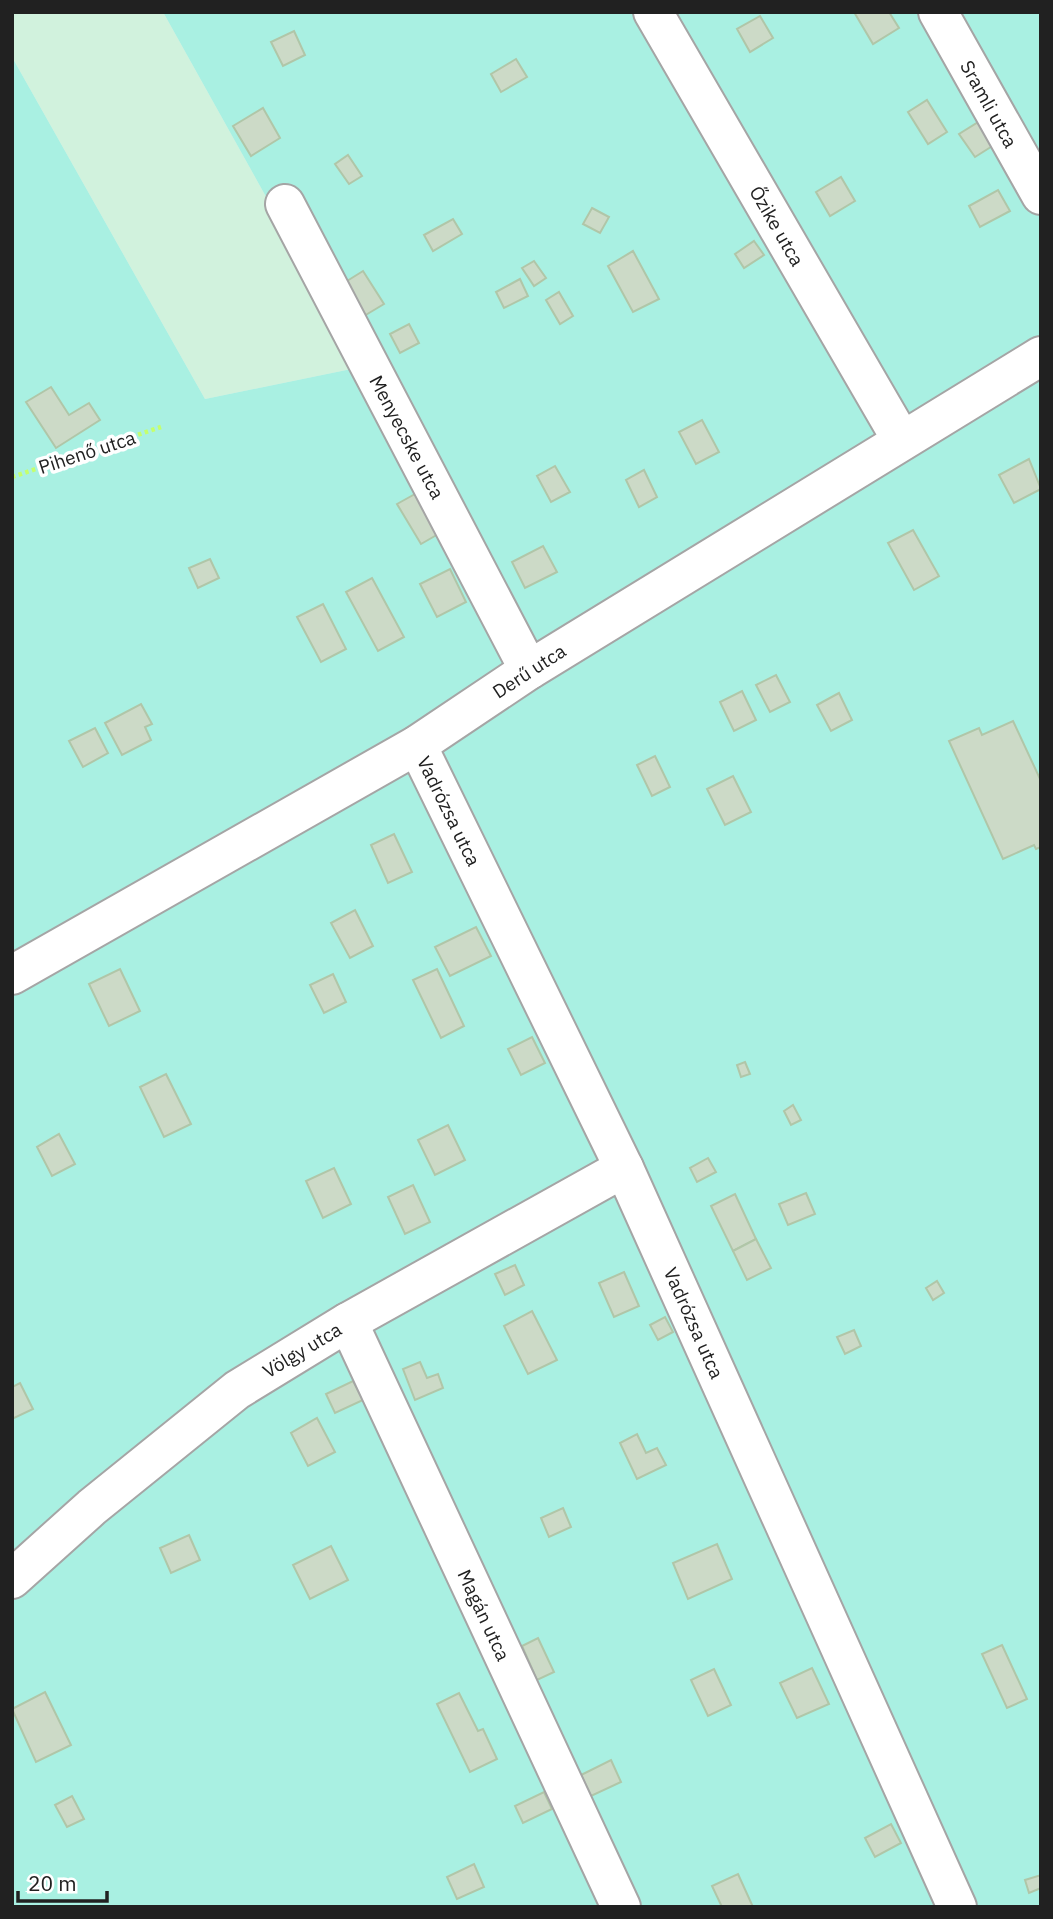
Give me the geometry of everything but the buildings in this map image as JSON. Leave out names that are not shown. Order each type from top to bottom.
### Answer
[{"type":"street","name":"Őzike utca","points":[[653,12],[901,439]]},
{"type":"street","name":"Sramli utca","points":[[938,12],[1041,195]]},
{"type":"street","name":"Menyecske utca","points":[[285,204],[529,670]]},
{"type":"street","name":"Derű utca","points":[[12,975],[416,745],[529,670],[901,439],[1041,356]]},
{"type":"street","name":"Vadrózsa utca","points":[[416,745],[624,1168],[957,1907]]},
{"type":"street","name":"Völgy utca","points":[[12,1579],[92,1507],[237,1390],[348,1322],[624,1168]]},
{"type":"street","name":"Magán utca","points":[[348,1322],[621,1907]]},
{"type":"path","name":"Pihenő utca","points":[[12,477],[161,427]]},
{"type":"green space","points":[[12,12],[163,12],[361,367],[205,399],[12,57]]},
{"type":"shaded area","points":[[163,12],[1041,12],[1041,1907],[12,1907],[12,57],[205,399],[361,367]]}]
